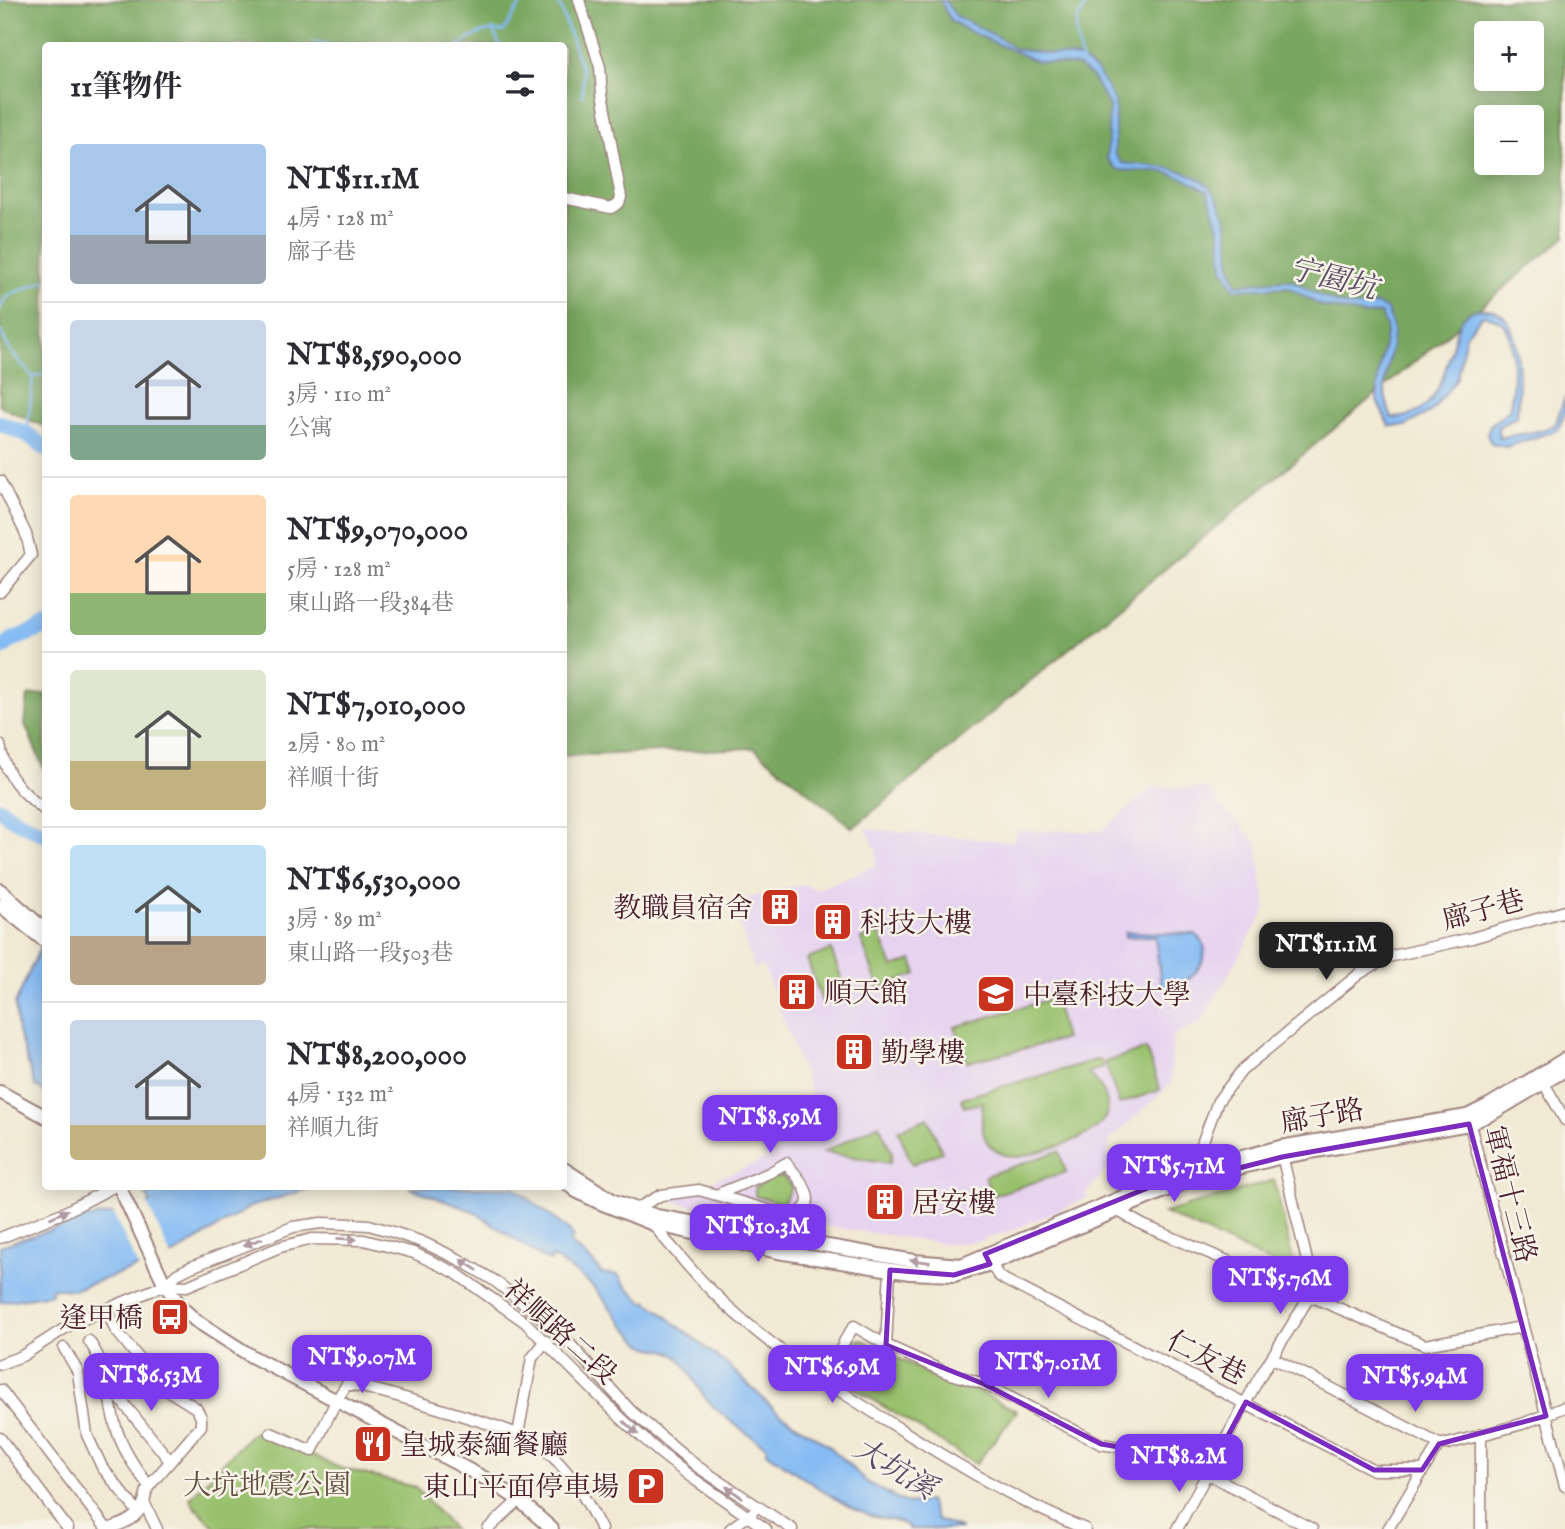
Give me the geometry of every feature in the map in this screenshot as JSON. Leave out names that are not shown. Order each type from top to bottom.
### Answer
[{"type":"main road","points":[[0,890],[42,934]]},
{"type":"main road","points":[[0,905],[42,934]]},
{"type":"main road","name":"廍子路","points":[[1542,1079],[1565,1059]]},
{"type":"main road","name":"廍子路","points":[[567,1184],[576,1191],[635,1214],[778,1252],[931,1276],[954,1275],[1190,1175],[1281,1152],[1468,1120],[1489,1105],[1565,1070]]},
{"type":"main road","points":[[0,1092],[42,1115]]},
{"type":"main road","name":"廍子路","points":[[567,1171],[635,1214]]},
{"type":"main road","name":"廍子路","points":[[654,1220],[914,1261],[961,1265],[988,1259],[1116,1210],[1190,1175]]},
{"type":"main road","points":[[120,1190],[165,1285],[183,1309],[211,1332],[491,1481],[519,1500],[552,1529]]},
{"type":"street","points":[[567,199],[611,208],[621,197],[602,94],[600,67],[579,0]]},
{"type":"street","points":[[0,481],[26,534],[30,555],[0,592]]},
{"type":"street","points":[[0,745],[2,760],[12,781],[42,807]]},
{"type":"street","name":"廍子巷","points":[[1190,1175],[1218,1101],[1242,1069],[1359,974],[1388,957],[1472,938],[1565,911]]},
{"type":"street","points":[[1542,1079],[1565,1120]]},
{"type":"street","name":"軍福十三路","points":[[1468,1120],[1565,1486]]},
{"type":"street","points":[[1177,1529],[1246,1402],[1311,1294],[1312,1282],[1281,1152]]},
{"type":"street","points":[[635,1214],[662,1195],[699,1190],[789,1216],[800,1212],[808,1195],[806,1186],[786,1163],[718,1194]]},
{"type":"street","points":[[0,1238],[120,1190]]},
{"type":"street","points":[[1116,1210],[1143,1225],[1311,1294],[1425,1345],[1521,1327]]},
{"type":"street","points":[[654,1220],[690,1268],[727,1307],[770,1344],[826,1383],[971,1472],[1022,1500],[1085,1529]]},
{"type":"street","name":"祥順路二段","points":[[165,1285],[177,1274],[211,1259],[279,1232],[307,1225],[369,1225],[422,1242],[477,1270],[545,1319],[631,1411],[698,1467],[792,1529]]},
{"type":"street","name":"祥順路二段","points":[[165,1285],[186,1286],[298,1241],[325,1238],[364,1240],[414,1253],[454,1272],[491,1296],[546,1341],[650,1444],[691,1478],[766,1529]]},
{"type":"street","name":"仁友巷","points":[[988,1259],[998,1275],[1006,1280],[1374,1470],[1422,1470]]},
{"type":"street","points":[[886,1345],[890,1270]]},
{"type":"street","points":[[0,1364],[22,1356],[70,1325],[165,1285]]},
{"type":"street","points":[[107,1308],[115,1329],[161,1386],[196,1408],[201,1417],[201,1426],[144,1495],[144,1502],[157,1529]]},
{"type":"street","points":[[826,1383],[854,1326],[886,1345],[945,1372],[984,1384],[1101,1444],[1182,1460],[1312,1529]]},
{"type":"street","points":[[518,1434],[533,1358],[546,1341]]},
{"type":"street","points":[[89,1342],[101,1359],[109,1384],[115,1423],[126,1455],[149,1486]]},
{"type":"street","points":[[64,1348],[78,1372],[87,1435],[102,1467],[137,1511]]},
{"type":"street","points":[[1273,1358],[1438,1444],[1448,1444],[1546,1416],[1565,1407]]},
{"type":"street","points":[[109,1384],[170,1461]]},
{"type":"street","points":[[271,1433],[312,1451],[347,1384],[363,1387],[518,1434],[542,1448],[564,1469],[586,1499],[601,1529]]},
{"type":"street","points":[[1,1390],[107,1529],[132,1521],[144,1502]]},
{"type":"street","points":[[1481,1434],[1481,1529]]},
{"type":"street","points":[[0,1438],[68,1529]]},
{"type":"street","points":[[1388,1529],[1438,1444]]},
{"type":"street","points":[[488,1529],[519,1500]]},
{"type":"street","points":[[730,1529],[748,1518],[757,1507]]},
{"type":"highlighted area","points":[[1469,1124],[1546,1416],[1439,1444],[1422,1470],[1374,1470],[1246,1402],[1207,1475],[1162,1454],[1101,1444],[984,1384],[886,1345],[890,1270],[954,1275],[990,1264],[985,1254],[1192,1170],[1188,1181],[1282,1157]]},
{"type":"shaded area","name":"中臺科技大學","points":[[1153,787],[1207,789],[1257,843],[1266,909],[1202,1021],[1172,1036],[1171,1084],[1110,1140],[1107,1169],[1086,1193],[1087,1198],[1011,1231],[978,1241],[947,1244],[696,1207],[666,1199],[767,1159],[748,1126],[814,1101],[763,965],[754,968],[732,902],[804,884],[815,890],[875,866],[877,851],[866,829],[1013,842],[1017,831],[1101,831]]},
{"type":"green space","points":[[0,0],[1565,0],[1565,237],[853,828],[754,748],[567,756],[567,42],[42,42],[42,426],[0,406]]},
{"type":"green space","points":[[42,694],[42,765],[25,724],[28,696]]},
{"type":"green space","points":[[879,932],[893,967],[912,960],[917,974],[879,988],[861,939]]},
{"type":"green space","points":[[831,950],[847,993],[822,1002],[807,959]]},
{"type":"green space","points":[[1054,998],[1065,1039],[967,1062],[955,1027]]},
{"type":"green space","points":[[1146,1049],[1160,1090],[1119,1104],[1105,1062]]},
{"type":"green space","points":[[1100,1059],[1103,1067],[1087,1073],[1105,1094],[1106,1116],[1099,1126],[1088,1134],[1059,1146],[1019,1157],[998,1152],[991,1147],[983,1132],[983,1102],[964,1107],[962,1098]]},
{"type":"green space","points":[[928,1118],[942,1152],[912,1164],[898,1130]]},
{"type":"green space","points":[[879,1124],[892,1153],[890,1163],[824,1152]]},
{"type":"green space","points":[[1059,1151],[1066,1172],[991,1196],[985,1176]]},
{"type":"green space","points":[[783,1176],[792,1187],[783,1203],[755,1196],[755,1187],[771,1178]]},
{"type":"green space","points":[[1274,1180],[1296,1274],[1164,1213]]},
{"type":"green space","points":[[861,1339],[938,1379],[972,1388],[1017,1411],[976,1464],[843,1381],[837,1372],[849,1343]]},
{"type":"green space","name":"大坑地震公園","points":[[260,1429],[340,1468],[415,1487],[453,1529],[217,1529],[194,1506],[190,1498],[250,1435]]},
{"type":"water","points":[[940,0],[944,0],[956,16],[998,37],[1015,49],[1079,58],[1098,72],[1115,102],[1115,154],[1122,163],[1160,167],[1191,175],[1215,194],[1223,210],[1231,264],[1237,284],[1291,280],[1341,304],[1359,307],[1377,304],[1387,309],[1393,331],[1385,394],[1392,418],[1408,416],[1430,401],[1443,378],[1460,322],[1471,312],[1487,309],[1500,313],[1508,323],[1514,336],[1519,370],[1517,416],[1498,427],[1499,438],[1539,431],[1555,425],[1565,397],[1565,413],[1558,430],[1506,447],[1491,444],[1487,434],[1490,425],[1509,410],[1511,402],[1512,358],[1510,337],[1505,326],[1483,315],[1466,334],[1457,378],[1432,411],[1405,426],[1389,426],[1377,401],[1378,377],[1387,329],[1381,313],[1366,315],[1322,306],[1288,287],[1234,289],[1223,268],[1220,231],[1208,192],[1169,173],[1116,169],[1107,159],[1109,106],[1093,78],[1078,66],[1036,61],[973,33],[951,21]]},
{"type":"water","points":[[1125,932],[1195,934],[1202,941],[1205,950],[1203,959],[1199,968],[1184,983],[1166,990],[1161,985],[1155,936],[1125,937]]},
{"type":"water","points":[[42,944],[42,1091],[35,1086],[18,1032],[15,1004]]},
{"type":"water","points":[[143,1190],[304,1190],[250,1207],[175,1254],[73,1290],[51,1288],[52,1294],[0,1302],[0,1246],[84,1219],[133,1210],[151,1203]]},
{"type":"water","points":[[416,1190],[518,1190],[567,1229],[573,1236],[570,1242],[595,1264],[601,1273],[618,1275],[644,1303],[647,1301],[730,1367],[776,1411],[829,1446],[869,1484],[908,1504],[929,1501],[936,1519],[962,1529],[908,1529],[909,1527],[899,1522],[873,1517],[856,1510],[829,1495],[766,1452],[767,1447],[721,1413],[703,1395],[680,1359],[666,1350],[651,1348],[640,1342],[595,1289],[580,1276],[552,1257],[551,1261],[542,1258],[475,1212]]},
{"type":"pier","name":"逢甲橋","points":[[141,1190],[172,1259],[140,1271],[112,1211],[146,1201]]},
{"type":"waterway","points":[[464,42],[485,32],[503,32],[522,2],[528,0]]},
{"type":"waterway","points":[[558,0],[583,73],[582,96]]},
{"type":"waterway","points":[[1082,61],[1076,27],[1081,12],[1095,0]]},
{"type":"waterway","points":[[493,29],[498,42]]},
{"type":"waterway","points":[[0,310],[6,298],[42,282]]},
{"type":"waterway","points":[[0,331],[11,352],[33,377]]},
{"type":"waterway","points":[[27,434],[33,377],[42,375]]},
{"type":"waterway","points":[[0,423],[27,434],[42,446]]},
{"type":"waterway","points":[[0,649],[14,639],[42,628]]},
{"type":"waterway","points":[[0,809],[42,833]]},
{"type":"place","name":"教職員宿舍","points":[[780,907]]},
{"type":"place","name":"科技大樓","points":[[833,922]]},
{"type":"place","name":"順天館","points":[[797,992]]},
{"type":"place","name":"中臺科技大學","points":[[996,994]]},
{"type":"place","name":"勤學樓","points":[[854,1052]]},
{"type":"place","name":"居安樓","points":[[885,1202]]},
{"type":"place","name":"逢甲橋","points":[[170,1317]]},
{"type":"place","name":"皇城泰緬餐廳","points":[[373,1444]]},
{"type":"place","name":"東山平面停車場","points":[[646,1486]]},
{"type":"water label","name":"宁園坑","points":[[1333,278]]},
{"type":"water label","name":"大坑溪","points":[[895,1468]]}]
